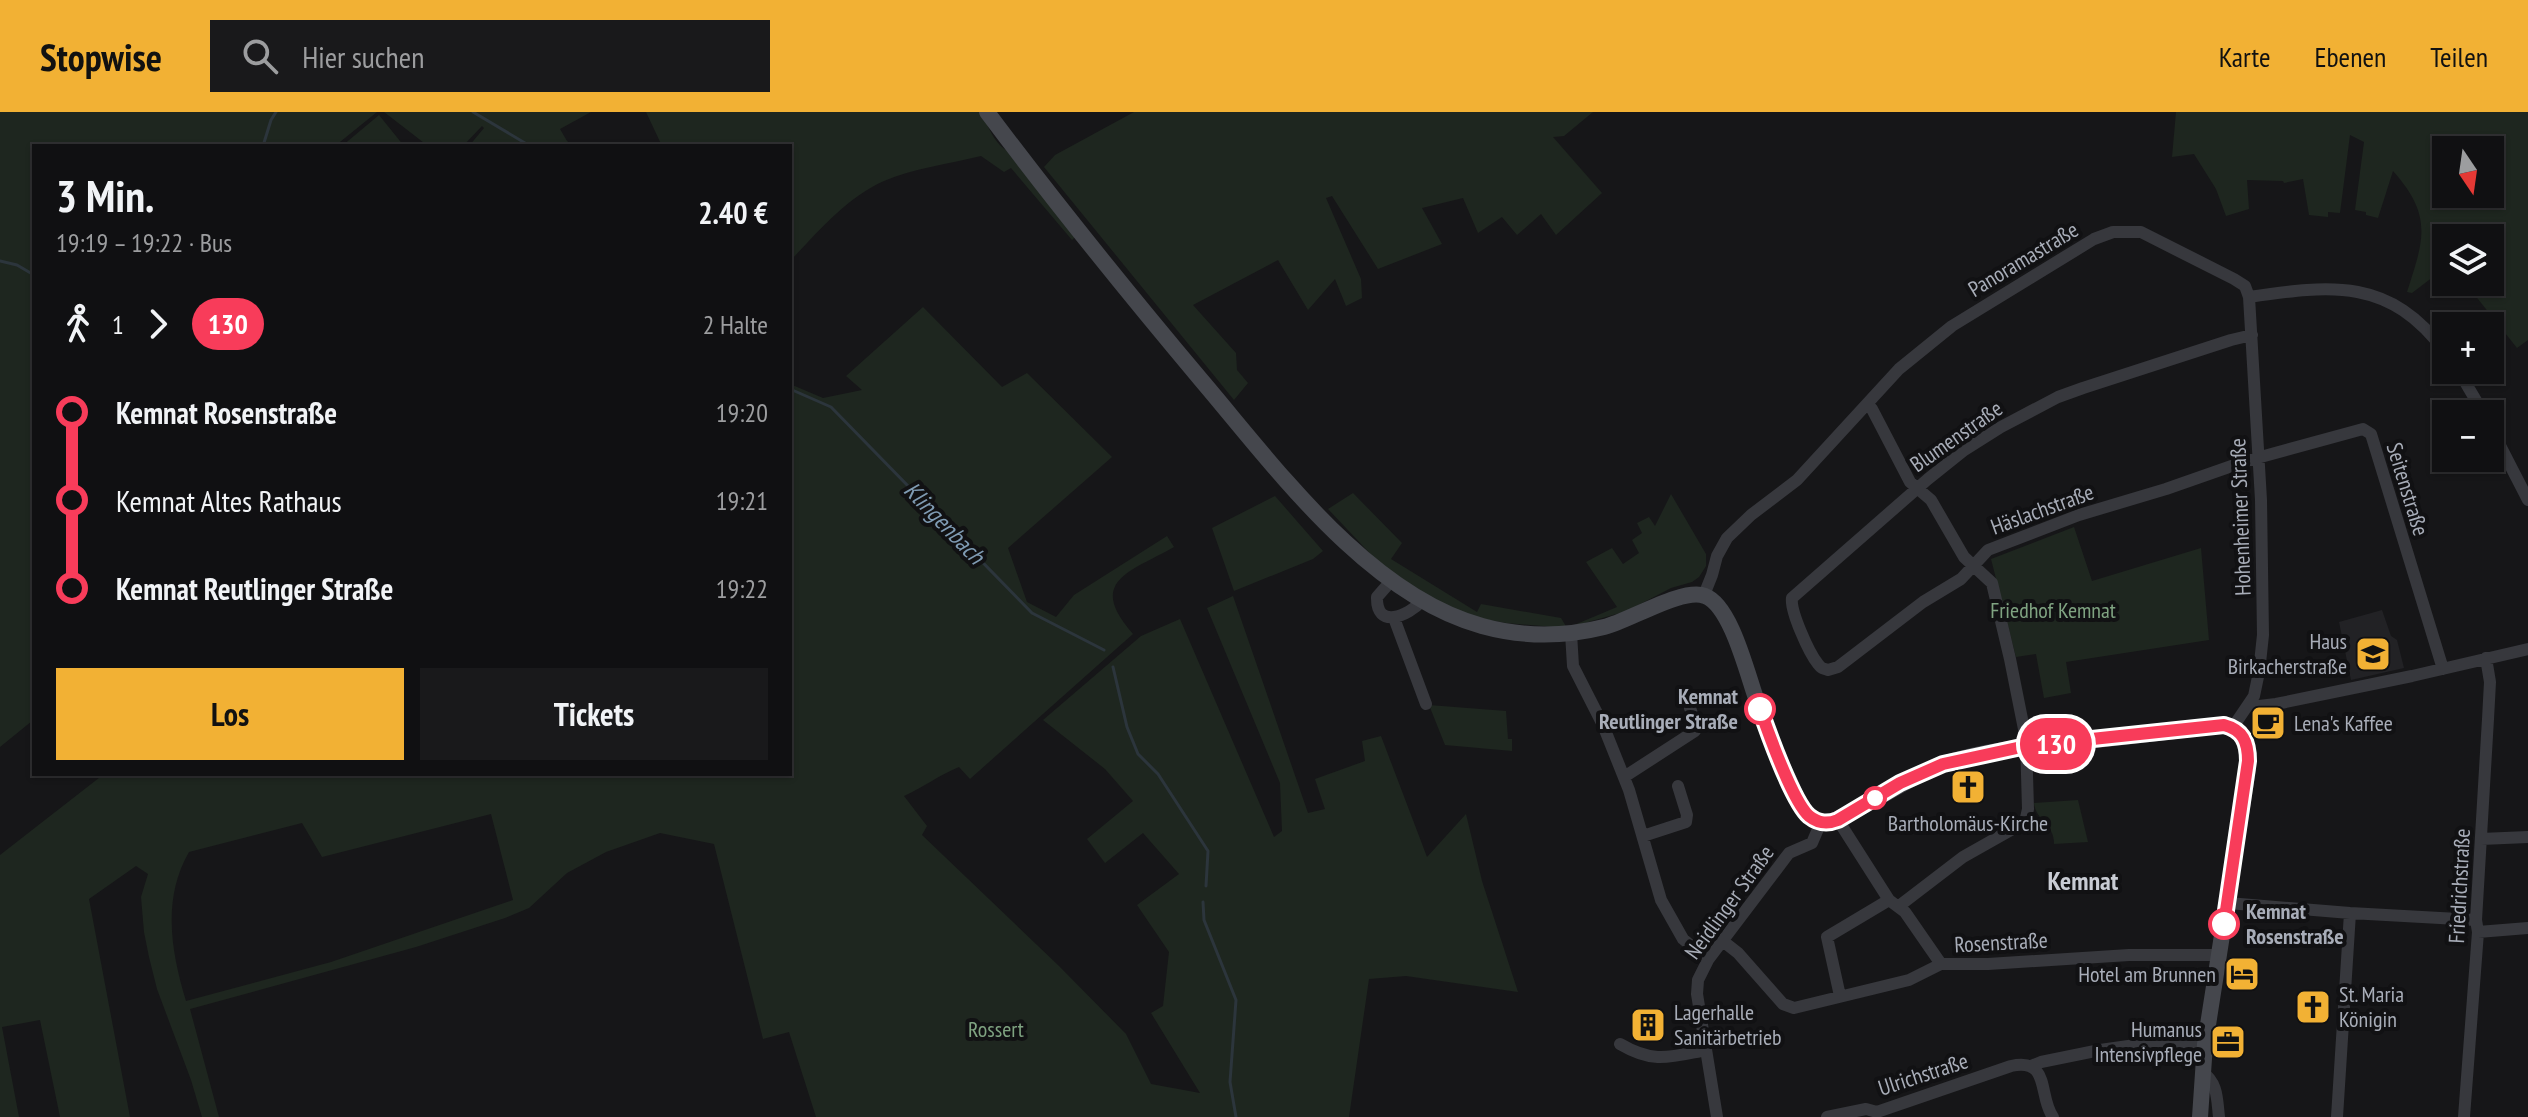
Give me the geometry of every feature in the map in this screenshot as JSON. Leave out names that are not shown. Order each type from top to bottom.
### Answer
[{"type":"main road","points":[[987,112],[1172,345],[1307,502],[1352,549],[1391,581],[1422,601],[1470,622],[1537,634],[1571,633],[1616,623],[1682,596],[1704,595],[1716,605],[1729,625],[1770,737],[1797,797],[1807,815],[1821,822],[1838,820],[1900,783],[1937,766],[2026,746],[2224,725],[2233,727],[2245,739],[2248,761],[2205,1044],[2200,1117]]},
{"type":"street","name":"Panoramastraße","points":[[1704,595],[1717,556],[1727,538],[1797,480],[1899,369],[1952,326],[2075,250],[2113,232],[2132,231],[2150,235],[2234,279],[2245,286],[2249,297]]},
{"type":"street","points":[[2249,297],[2326,288],[2363,292],[2402,310],[2432,337]]},
{"type":"street","name":"Hohenheimer Straße","points":[[2233,727],[2250,704],[2257,684],[2263,635],[2259,457],[2249,297]]},
{"type":"street","name":"Blumenstraße","points":[[1826,669],[1818,664],[1813,655],[1792,609],[1792,598],[1917,488],[1985,436],[2058,397],[2252,335]]},
{"type":"street","points":[[1840,996],[1827,937],[1894,903],[1963,857],[2025,822],[2028,809],[2026,746],[2012,667],[1992,583],[1964,557],[1931,500],[1910,482],[1867,404]]},
{"type":"street","name":"Seitenstraße","points":[[2259,457],[2359,429],[2370,431],[2443,669]]},
{"type":"street","points":[[2504,453],[2528,500]]},
{"type":"street","name":"Häslachstraße","points":[[1826,669],[1838,667],[1912,610],[1961,579],[1988,550],[2069,518],[2259,457]]},
{"type":"street","points":[[1391,581],[1377,597],[1377,604],[1384,614],[1394,618],[1408,613],[1422,601]]},
{"type":"street","points":[[1394,618],[1426,704]]},
{"type":"street","points":[[1571,633],[1573,666],[1603,725],[1624,777],[1658,891],[1683,939],[1708,960]]},
{"type":"street","points":[[2250,704],[2267,706],[2528,649]]},
{"type":"street","name":"Friedrichstraße","points":[[2464,1117],[2490,682],[2486,658]]},
{"type":"street","points":[[1624,777],[1695,731],[1690,708]]},
{"type":"street","points":[[1643,836],[1686,822],[1687,815],[1678,786]]},
{"type":"street","points":[[1838,820],[1894,903],[1941,964]]},
{"type":"street","name":"Neidlinger Straße","points":[[1717,1117],[1697,986],[1701,972],[1789,853],[1812,843],[1821,822]]},
{"type":"street","points":[[2481,839],[2528,837]]},
{"type":"street","points":[[2228,903],[2528,928]]},
{"type":"street","points":[[2337,1117],[2350,913]]},
{"type":"street","name":"Rosenstraße","points":[[1724,942],[1738,953],[1786,1006],[1794,1008],[1912,979],[1941,964],[2129,955],[2219,955]]},
{"type":"street","name":"Ulrichstraße","points":[[1827,1117],[1866,1109],[1876,1114],[2011,1066],[2031,1066],[2100,1050],[2164,1041],[2205,1044]]},
{"type":"street","points":[[1620,1044],[1632,1051],[1661,1059],[1706,1050]]},
{"type":"street","points":[[2031,1066],[2040,1077],[2048,1109],[2054,1117],[2064,1117]]},
{"type":"street","points":[[2202,1072],[2214,1084],[2219,1117]]},
{"type":"shaded area","name":"Haus Birkacherstraße","points":[[2382,610],[2391,636],[2397,640],[2404,668],[2351,680],[2339,622]]},
{"type":"green space","points":[[0,112],[377,112],[337,144],[32,144],[32,721],[0,747]]},
{"type":"green space","points":[[384,112],[591,112],[560,129],[571,144],[471,144],[484,128],[482,126],[465,144],[425,144]]},
{"type":"green space","points":[[646,112],[980,112],[997,142],[1076,236],[1072,240],[1011,168],[1004,172],[981,156],[907,173],[870,188],[834,216],[792,259],[792,144],[661,144]]},
{"type":"green space","points":[[1134,112],[1593,112],[1564,136],[1553,137],[1602,193],[1556,235],[1541,214],[1517,235],[1502,217],[1478,233],[1463,198],[1422,208],[1442,244],[1378,269],[1332,196],[1326,198],[1361,279],[1362,298],[1346,306],[1335,279],[1308,310],[1278,260],[1193,305],[1236,353],[1237,370],[1248,383],[1234,400],[1044,167],[1055,155]]},
{"type":"green space","points":[[2176,112],[2528,112],[2528,340],[2517,348],[2504,332],[2504,312],[2488,312],[2476,296],[2504,296],[2504,224],[2432,224],[2432,278],[2412,293],[2407,292],[2421,242],[2419,215],[2406,187],[2393,171],[2378,218],[2355,210],[2364,142],[2350,135],[2340,213],[2328,212],[2328,217],[2309,215],[2303,179],[2284,183],[2247,180],[2249,209],[2226,216],[2216,189],[2194,154],[2172,157]]},
{"type":"green space","points":[[379,115],[402,144],[344,144]]},
{"type":"green space","name":"Rossert","points":[[923,307],[1002,387],[1027,373],[1112,457],[1008,548],[1027,602],[1056,617],[1074,595],[1167,536],[1174,547],[1129,572],[1119,580],[1114,590],[1113,602],[1119,616],[1133,634],[970,779],[959,767],[904,796],[927,826],[922,835],[1126,1034],[1151,1084],[1200,1093],[1151,1013],[1163,1006],[1169,952],[1137,905],[1179,874],[1143,833],[1105,863],[1087,839],[1133,801],[1105,769],[1043,720],[1141,636],[1180,619],[1274,837],[1282,831],[1280,783],[1207,608],[1233,596],[1308,813],[1325,809],[1315,779],[1365,761],[1362,741],[1381,736],[1427,857],[1466,814],[1482,881],[1518,992],[1406,976],[1369,979],[1349,1117],[816,1117],[789,1032],[763,1039],[714,844],[660,833],[606,852],[567,873],[529,908],[505,918],[416,947],[190,1009],[219,1117],[202,1117],[157,989],[144,932],[141,897],[148,874],[136,866],[89,899],[130,1117],[60,1117],[40,1020],[2,1027],[19,1117],[0,1117],[0,855],[101,776],[792,776],[792,385],[823,398],[862,390],[846,376]],"holes":[[[491,814],[513,900],[331,962],[186,1001],[173,944],[172,907],[175,888],[189,852],[302,823],[322,857]]]},
{"type":"green space","points":[[1353,493],[1402,543],[1391,559],[1477,612],[1481,604],[1561,618],[1567,628],[1472,617],[1434,601],[1380,564],[1328,509]]},
{"type":"green space","points":[[1671,494],[1706,554],[1706,566],[1699,577],[1627,611],[1567,628],[1617,607],[1586,562],[1612,548],[1623,564],[1639,553],[1632,540],[1642,533],[1637,523],[1649,517],[1655,526]]},
{"type":"green space","points":[[1275,496],[1323,551],[1313,559],[1234,591],[1212,528]]},
{"type":"green space","name":"Friedhof Kemnat","points":[[2074,527],[2092,581],[2201,548],[2209,640],[2066,662],[2071,693],[2044,698],[2036,654],[2016,657],[1991,559]]},
{"type":"green space","points":[[1429,705],[1506,711],[1512,751],[1445,745]]},
{"type":"green space","points":[[2078,800],[2088,842],[2054,844],[2052,832],[2038,814],[2034,803]]},
{"type":"waterway","points":[[264,144],[276,112]]},
{"type":"waterway","name":"Klingenbach","points":[[473,112],[527,144]]},
{"type":"waterway","points":[[0,261],[17,265],[32,274]]},
{"type":"waterway","name":"Klingenbach","points":[[792,390],[831,407],[1032,613],[1104,650]]},
{"type":"waterway","name":"Klingenbach","points":[[1113,667],[1127,727],[1138,754],[1158,774],[1208,851],[1206,886]]},
{"type":"waterway","name":"Klingenbach","points":[[1203,902],[1204,920],[1236,1000],[1230,1082],[1236,1117]]},
{"type":"bus line","name":"130","points":[[1760,709],[1802,807],[1807,815],[1824,823],[1838,820],[1930,769],[1964,758],[2026,746],[2224,725],[2233,727],[2248,746],[2248,769],[2224,924]]},
{"type":"place","name":"Haus Birkacherstraße","points":[[2373,654]]},
{"type":"place","name":"Kemnat Reutlinger Straße","points":[[1760,709]]},
{"type":"place","name":"Lena's Kaffee","points":[[2268,723]]},
{"type":"place","name":"Bartholomäus-Kirche","points":[[1968,787]]},
{"type":"place","name":"Kemnat Rosenstraße","points":[[2224,924]]},
{"type":"place","name":"Hotel am Brunnen","points":[[2242,974]]},
{"type":"place","name":"St. Maria Königin","points":[[2313,1007]]},
{"type":"place","name":"Lagerhalle Sanitärbetrieb","points":[[1648,1025]]},
{"type":"place","name":"Humanus Intensivpflege","points":[[2228,1042]]},
{"type":"district","name":"Kemnat","points":[[2083,881]]}]
